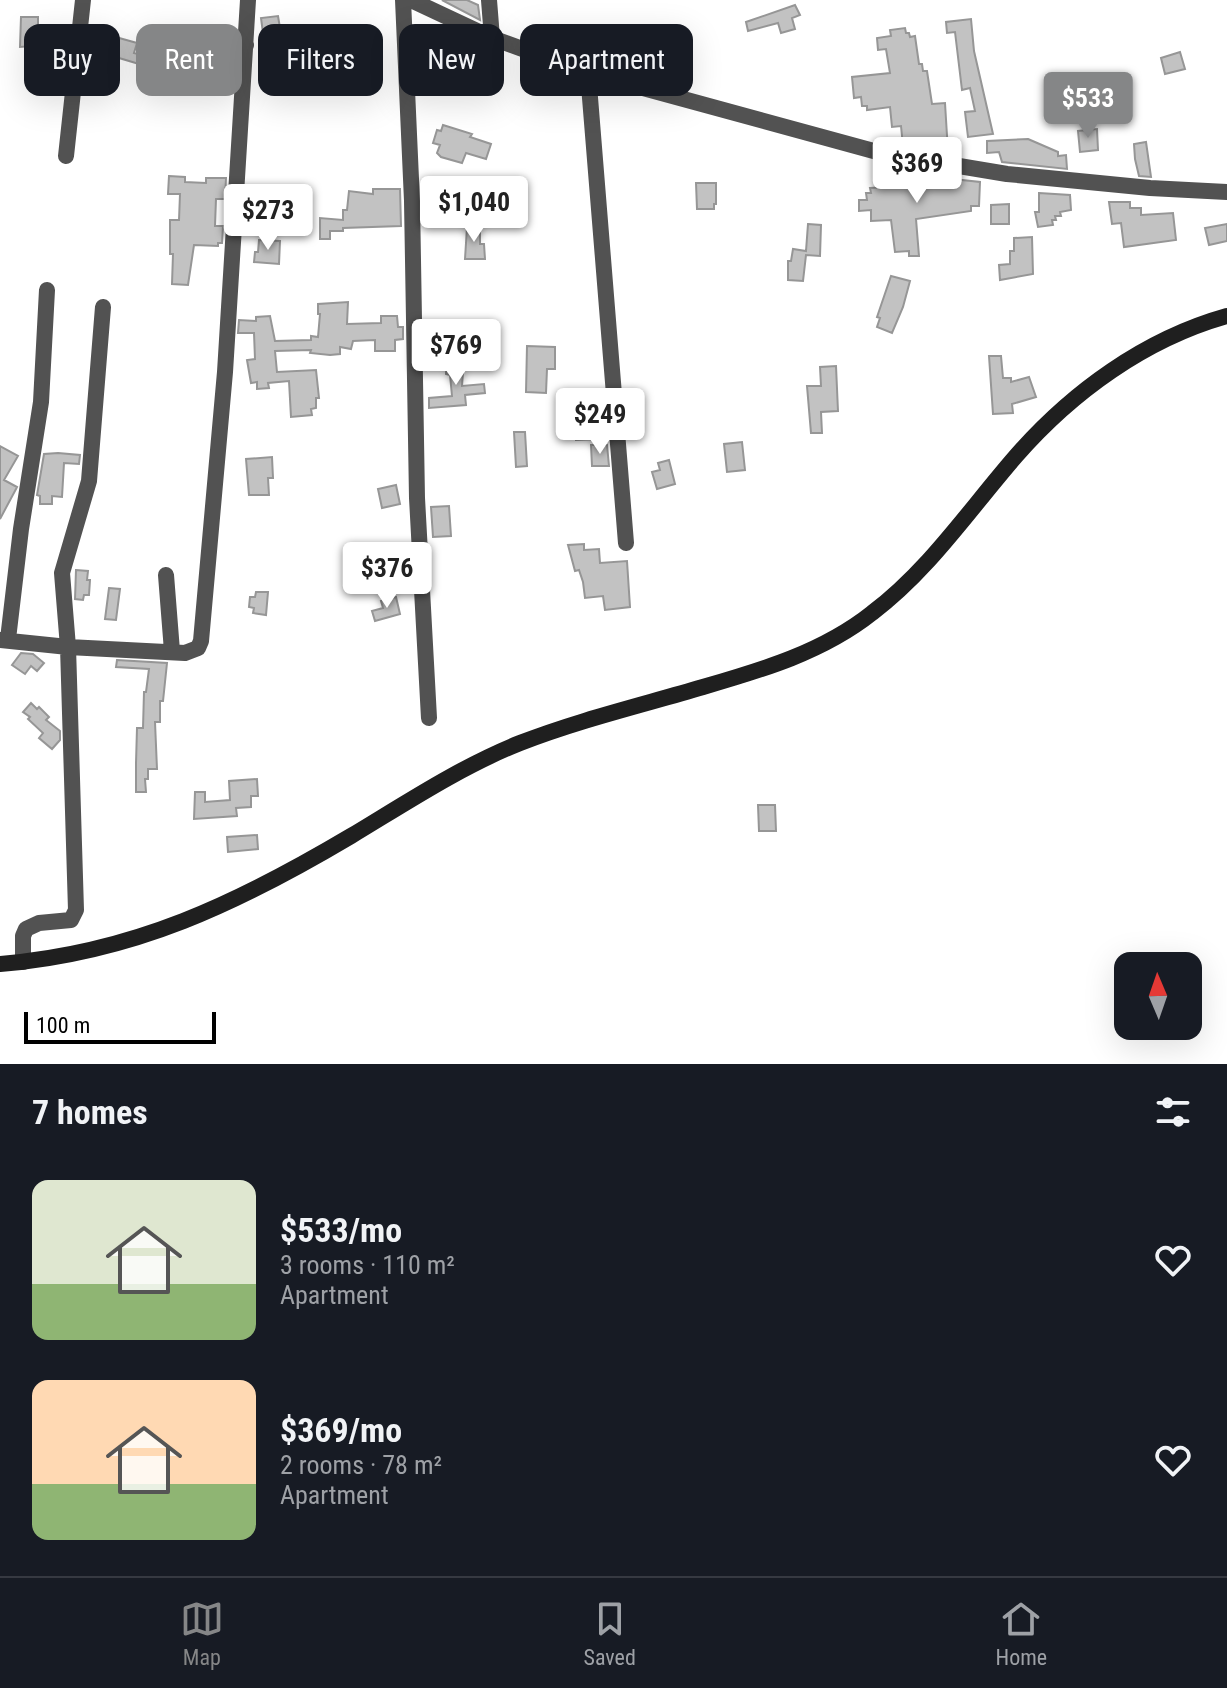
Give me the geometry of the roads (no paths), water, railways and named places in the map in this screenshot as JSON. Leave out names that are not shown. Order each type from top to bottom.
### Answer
[{"type":"main road","points":[[0,964],[80,953],[199,917],[275,880],[466,768],[517,744],[574,724],[766,669],[817,647],[870,615],[916,576],[1017,454],[1078,395],[1144,351],[1227,316]]},
{"type":"street","points":[[66,156],[83,0]]},
{"type":"street","points":[[47,290],[41,402],[4,639],[68,647],[193,651],[201,641],[225,372],[248,0]]},
{"type":"street","points":[[403,0],[413,216],[417,498],[429,718]]},
{"type":"street","points":[[411,0],[462,24]]},
{"type":"street","points":[[489,0],[491,24]]},
{"type":"street","points":[[242,43],[246,45]]},
{"type":"street","points":[[590,96],[626,543]]},
{"type":"street","points":[[672,96],[881,153],[1007,174],[1227,192]]},
{"type":"street","points":[[23,962],[26,929],[39,923],[71,920],[76,910],[68,647],[62,573],[89,481],[103,307]]},
{"type":"street","points":[[166,575],[172,651]]}]
